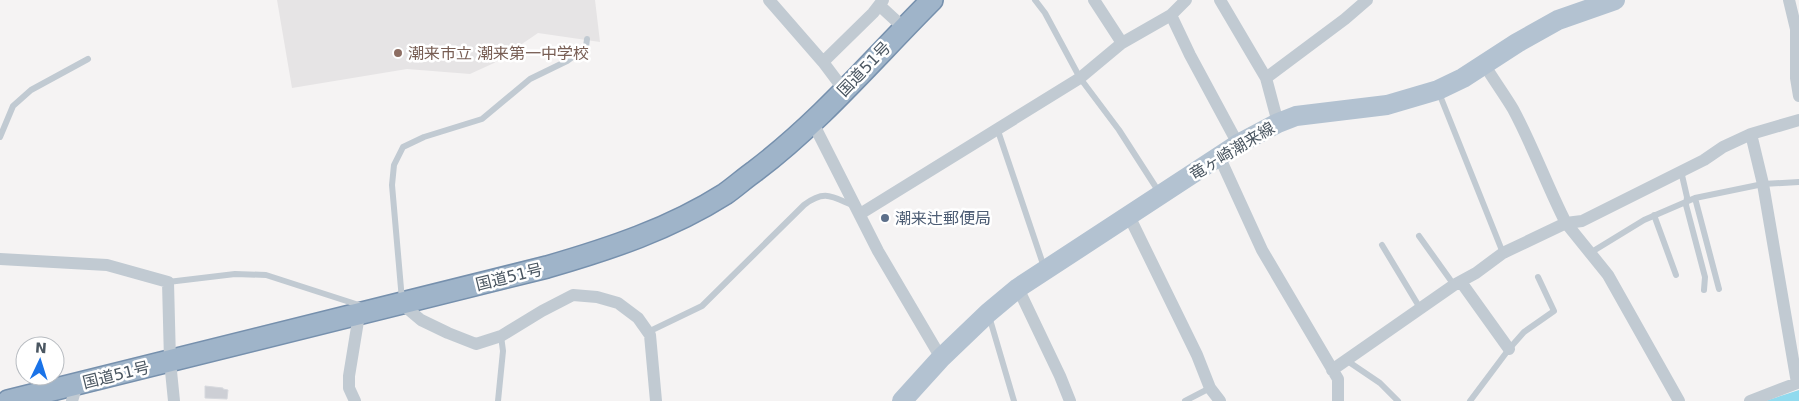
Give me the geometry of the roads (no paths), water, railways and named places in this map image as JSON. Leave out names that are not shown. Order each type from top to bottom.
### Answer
[{"type":"highway","name":"国道51号","points":[[8,401],[74,393],[170,361],[547,267],[624,243],[661,228],[726,193],[791,142],[812,123],[932,0]]},
{"type":"main road","name":"竜ヶ崎潮来線","points":[[902,401],[941,358],[988,313],[1018,288],[1044,269],[1162,195],[1238,144],[1278,123],[1296,116],[1387,105],[1438,90],[1463,78],[1517,43],[1558,20],[1615,0]]},
{"type":"street","points":[[769,0],[823,62],[844,90]]},
{"type":"street","points":[[1094,0],[1122,43]]},
{"type":"street","points":[[858,210],[1080,78],[1122,43],[1171,15],[1186,0]]},
{"type":"street","points":[[1220,0],[1266,78],[1278,123]]},
{"type":"street","points":[[1266,78],[1367,0]]},
{"type":"street","points":[[1789,0],[1796,29],[1796,78],[1799,96]]},
{"type":"street","points":[[823,62],[881,3],[904,28]]},
{"type":"street","points":[[1171,15],[1190,56],[1238,144]]},
{"type":"street","points":[[1484,64],[1513,109],[1566,223],[1608,275],[1679,401]]},
{"type":"street","points":[[1332,370],[1503,253],[1566,223],[1582,220],[1751,134],[1799,120]]},
{"type":"street","points":[[812,123],[878,251],[941,358]]},
{"type":"street","points":[[1750,401],[1797,383],[1763,184],[1751,134]]},
{"type":"street","points":[[1219,156],[1262,250],[1338,379],[1338,401]]},
{"type":"street","points":[[1129,216],[1197,355],[1210,388],[1220,401]]},
{"type":"street","points":[[0,259],[106,265],[168,282],[170,361],[174,401]]},
{"type":"street","points":[[1457,283],[1509,349]]},
{"type":"street","points":[[1018,288],[1070,401]]},
{"type":"street","points":[[402,304],[421,320],[448,334],[476,344],[501,336],[573,295],[597,297],[618,303],[638,318],[650,335],[656,401]]},
{"type":"street","points":[[354,401],[349,388],[349,376],[368,312]]},
{"type":"lane","points":[[1035,0],[1045,13],[1080,78],[1119,130],[1162,195]]},
{"type":"lane","points":[[402,304],[392,185],[394,165],[403,147],[424,137],[482,119],[530,79],[567,61],[586,47],[587,39]]},
{"type":"lane","points":[[0,137],[13,106],[31,90],[88,59]]},
{"type":"lane","points":[[1438,90],[1503,253]]},
{"type":"lane","points":[[998,128],[1044,269]]},
{"type":"lane","points":[[1681,171],[1686,200],[1705,277],[1704,290]]},
{"type":"lane","points":[[1590,253],[1654,215],[1686,200],[1763,184],[1799,182]]},
{"type":"lane","points":[[648,332],[702,306],[814,197],[823,195],[834,197],[858,210]]},
{"type":"lane","points":[[1696,198],[1719,289]]},
{"type":"lane","points":[[1654,215],[1676,276]]},
{"type":"lane","points":[[1419,236],[1457,283]]},
{"type":"lane","points":[[1382,245],[1420,308]]},
{"type":"lane","points":[[168,282],[235,274],[266,275],[368,312]]},
{"type":"lane","points":[[1470,401],[1524,332],[1554,312],[1538,277]]},
{"type":"lane","points":[[988,313],[1014,401]]},
{"type":"lane","points":[[498,401],[503,351],[501,336]]},
{"type":"lane","points":[[1346,360],[1380,383],[1398,401]]},
{"type":"lane","points":[[1185,401],[1210,388]]},
{"type":"water","points":[[1799,390],[1799,401],[1765,401]]},
{"type":"place","name":"潮来市立 潮来第一中学校","points":[[398,53]]},
{"type":"place","name":"潮来辻郵便局","points":[[885,218]]}]
